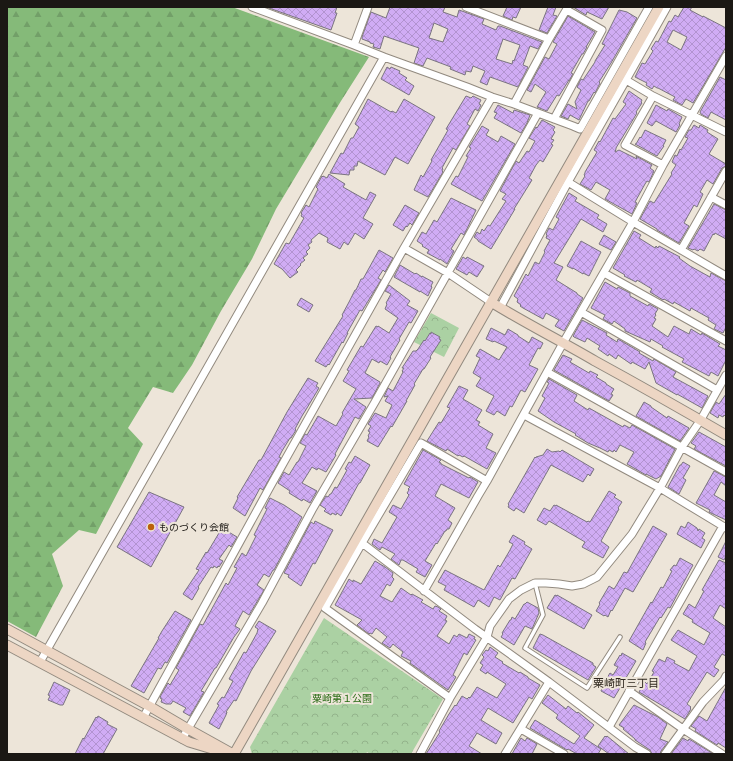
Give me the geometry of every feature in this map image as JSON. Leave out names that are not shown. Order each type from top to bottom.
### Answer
[{"type":"street","points":[[252,7],[580,129],[649,7]]},
{"type":"street","points":[[354,45],[368,7]]},
{"type":"street","points":[[466,7],[549,39]]},
{"type":"street","points":[[233,754],[659,7]]},
{"type":"street","points":[[500,308],[568,182],[667,7]]},
{"type":"street","points":[[514,104],[549,39],[568,9],[602,30],[554,119]]},
{"type":"street","points":[[424,591],[563,343],[633,222],[663,165],[692,115],[723,67],[726,56]]},
{"type":"street","points":[[40,662],[384,57]]},
{"type":"street","points":[[626,80],[653,96],[726,132]]},
{"type":"street","points":[[653,96],[625,146],[663,165]]},
{"type":"street","points":[[143,718],[404,248],[492,97]]},
{"type":"street","points":[[182,739],[262,603],[312,510],[538,114]]},
{"type":"street","points":[[681,250],[726,171]]},
{"type":"street","points":[[568,182],[726,276]]},
{"type":"street","points":[[711,197],[726,205]]},
{"type":"street","points":[[404,248],[448,273],[530,326],[726,435]]},
{"type":"street","points":[[604,273],[726,341]]},
{"type":"street","points":[[581,312],[717,390]]},
{"type":"street","points":[[547,372],[726,472]]},
{"type":"street","points":[[420,754],[450,698],[487,637],[490,626],[509,599],[521,590],[535,583],[553,583],[572,586],[583,584],[597,577],[632,534],[726,375]]},
{"type":"street","points":[[524,415],[660,488],[724,527],[609,727]]},
{"type":"street","points":[[450,698],[325,608],[421,443],[487,481]]},
{"type":"street","points":[[362,543],[424,591],[647,754]]},
{"type":"street","points":[[7,629],[149,706],[188,730],[233,754]]},
{"type":"street","points":[[7,645],[182,739],[233,754]]},
{"type":"street","points":[[665,754],[703,702],[726,676]]},
{"type":"street","points":[[505,754],[549,682]]},
{"type":"street","points":[[629,692],[722,754]]},
{"type":"street","points":[[520,729],[564,754]]},
{"type":"lane","points":[[535,583],[543,615],[525,648],[587,688],[620,636]]},
{"type":"green space","points":[[7,7],[232,7],[369,57],[276,209],[252,259],[221,311],[192,365],[173,393],[153,387],[128,428],[143,444],[96,534],[79,530],[52,554],[63,586],[36,637],[7,621]]},
{"type":"green space","points":[[431,313],[459,328],[444,357],[414,342]]},
{"type":"green space","name":"粟崎第１公園","points":[[324,618],[443,699],[411,754],[370,754],[367,752],[366,754],[252,754],[250,747]]},
{"type":"building","points":[[266,7],[337,7],[335,13],[337,13],[331,30]]},
{"type":"building","points":[[390,7],[445,7],[443,12],[457,17],[459,10],[484,19],[482,24],[496,30],[498,26],[500,26],[542,42],[538,49],[530,46],[523,65],[528,67],[518,87],[490,77],[487,85],[480,82],[485,71],[473,66],[471,72],[466,71],[465,75],[450,69],[451,67],[427,58],[423,66],[414,63],[419,48],[384,36],[380,49],[373,47],[374,44],[362,39],[371,12],[386,18]],"holes":[[[434,23],[448,29],[443,42],[429,38]],[[503,39],[520,45],[512,64],[496,59]]]},
{"type":"building","points":[[507,7],[521,7],[516,18],[513,17],[512,20],[503,16]]},
{"type":"building","points":[[548,7],[556,7],[553,15],[557,16],[547,33],[539,30]]},
{"type":"building","points":[[573,7],[609,7],[602,19],[587,12],[586,15]]},
{"type":"building","points":[[684,7],[692,7],[690,10],[726,28],[726,47],[693,103],[686,99],[682,105],[673,100],[675,97],[654,86],[652,89],[646,85],[647,83],[635,77],[642,63],[645,64],[653,51],[651,49],[656,41],[658,42],[669,21],[671,22],[675,15],[678,17]],"holes":[[[673,30],[687,37],[681,50],[667,42]]]},
{"type":"building","points":[[619,10],[627,12],[637,18],[599,82],[600,83],[595,93],[594,92],[588,101],[579,120],[570,115],[568,119],[561,116],[568,104],[577,109],[575,102],[581,90],[577,87],[605,45],[602,44]]},
{"type":"building","points":[[568,16],[595,32],[571,73],[573,74],[569,81],[559,96],[557,95],[547,111],[537,107],[546,92],[535,84],[531,92],[527,90],[545,57],[549,59],[557,44],[553,42]]},
{"type":"building","points":[[387,67],[400,71],[399,73],[407,78],[405,80],[414,86],[409,95],[381,79]]},
{"type":"building","points":[[720,77],[726,80],[726,120],[711,112],[708,118],[700,112]]},
{"type":"building","points":[[629,91],[642,100],[642,103],[615,152],[619,150],[637,159],[636,156],[652,165],[650,168],[654,171],[649,182],[647,181],[635,202],[637,203],[632,214],[605,199],[610,190],[596,182],[591,190],[580,184],[585,176],[585,172],[597,152],[594,150],[613,118],[615,119],[626,104],[623,102]]},
{"type":"building","points":[[466,96],[471,98],[473,96],[481,100],[479,104],[481,105],[478,111],[475,109],[467,124],[470,126],[456,150],[453,148],[442,168],[443,172],[428,197],[414,190],[421,175],[423,177],[432,161],[431,160],[448,130],[446,129]]},
{"type":"building","points":[[368,99],[391,112],[396,113],[404,99],[435,117],[408,164],[395,157],[385,175],[358,161],[357,166],[354,166],[354,170],[350,170],[349,175],[330,173],[341,153],[343,154],[351,138],[353,138],[359,127],[355,124]]},
{"type":"building","points":[[498,105],[513,113],[514,110],[530,115],[521,133],[494,118],[497,113],[494,112]]},
{"type":"building","points":[[656,105],[667,111],[668,109],[682,117],[676,132],[656,121],[652,126],[647,123]]},
{"type":"building","points":[[542,120],[555,127],[553,130],[555,132],[551,139],[554,140],[551,144],[553,145],[543,162],[540,160],[536,165],[529,178],[532,180],[491,249],[474,237],[477,232],[480,234],[482,229],[484,231],[488,225],[490,226],[506,201],[502,199],[506,194],[500,191],[516,161],[519,163],[527,151],[529,152],[535,141],[529,138]]},
{"type":"building","points":[[694,125],[699,128],[700,125],[708,130],[707,132],[718,139],[709,154],[726,164],[726,166],[722,168],[713,184],[707,180],[700,192],[703,194],[697,207],[694,205],[684,223],[689,226],[679,243],[640,219],[650,201],[654,203],[672,174],[671,173],[676,165],[672,162],[675,155],[677,156],[680,149],[681,150],[688,138],[685,137]]},
{"type":"building","points":[[482,126],[489,130],[486,135],[498,142],[501,136],[515,144],[482,201],[451,184],[456,176],[458,177],[468,157],[466,156],[471,148],[469,147]]},
{"type":"building","points":[[645,130],[666,140],[657,156],[635,144],[640,137],[641,138]]},
{"type":"building","points":[[329,174],[345,184],[343,187],[366,200],[370,192],[376,195],[363,218],[373,224],[364,239],[355,233],[348,245],[344,242],[340,249],[327,242],[328,238],[319,233],[308,245],[310,248],[306,252],[308,254],[303,258],[305,260],[296,270],[298,272],[290,278],[282,269],[274,264],[286,243],[289,244],[304,218],[301,216],[301,213],[306,205],[309,207],[318,189],[316,187],[322,176],[327,178]]},
{"type":"building","points":[[569,193],[577,198],[575,201],[599,215],[597,218],[607,224],[603,232],[581,219],[554,263],[563,267],[556,280],[583,298],[564,331],[555,326],[559,320],[546,313],[543,319],[520,306],[521,305],[517,302],[518,299],[514,296],[526,274],[528,276],[535,262],[539,264],[550,240],[546,238],[546,234],[549,228],[553,230],[559,219],[556,217]]},
{"type":"building","points":[[451,198],[476,210],[464,235],[461,233],[451,249],[454,251],[447,264],[427,253],[429,250],[417,241],[422,232],[426,234],[434,220],[437,222]]},
{"type":"building","points":[[714,204],[726,210],[726,239],[715,233],[704,251],[700,249],[698,251],[688,248]]},
{"type":"building","points":[[405,205],[419,213],[412,225],[410,223],[403,231],[393,225]]},
{"type":"building","points":[[634,231],[641,235],[639,238],[655,248],[656,246],[658,248],[659,246],[680,257],[679,258],[690,266],[710,277],[711,273],[726,281],[726,327],[723,333],[714,329],[716,325],[708,320],[709,318],[691,308],[690,311],[674,302],[673,304],[664,299],[663,300],[650,292],[652,289],[637,280],[636,282],[624,276],[625,275],[613,268]]},
{"type":"building","points":[[604,235],[616,242],[611,250],[599,244]]},
{"type":"building","points":[[581,241],[601,252],[589,276],[567,266]]},
{"type":"building","points":[[379,250],[393,258],[385,272],[383,270],[378,278],[381,280],[362,311],[360,310],[343,343],[342,342],[329,365],[328,364],[326,367],[315,361],[343,316],[342,315],[361,279],[363,279]]},
{"type":"building","points":[[463,257],[466,259],[467,257],[484,266],[477,277],[469,272],[467,275],[456,269]]},
{"type":"building","points":[[400,265],[433,282],[428,296],[394,277]]},
{"type":"building","points":[[605,282],[617,289],[618,287],[630,293],[630,296],[648,306],[649,304],[658,309],[654,318],[656,319],[652,326],[668,337],[674,326],[689,334],[691,329],[701,335],[702,333],[720,344],[718,346],[726,350],[726,360],[718,376],[711,372],[709,376],[682,362],[684,359],[651,339],[650,342],[625,331],[625,329],[614,321],[612,324],[603,319],[605,315],[591,308]]},
{"type":"building","points":[[389,285],[410,301],[407,305],[418,311],[411,323],[409,322],[399,339],[400,340],[387,365],[372,359],[365,373],[380,383],[372,398],[354,399],[366,407],[359,419],[355,417],[326,472],[312,467],[302,483],[317,491],[310,503],[303,499],[302,501],[289,493],[290,491],[278,483],[284,472],[289,475],[298,462],[306,446],[300,443],[305,434],[307,435],[318,416],[336,426],[356,389],[343,381],[349,371],[347,370],[361,346],[363,347],[376,326],[389,333],[398,318],[385,309],[386,303],[391,294],[385,291]]},
{"type":"building","points":[[301,298],[313,305],[309,312],[297,305]]},
{"type":"building","points":[[582,320],[607,333],[606,335],[617,342],[618,339],[653,361],[654,359],[676,372],[673,377],[708,396],[702,408],[656,383],[649,362],[645,369],[632,362],[631,364],[618,355],[616,359],[609,354],[608,356],[598,349],[600,346],[587,338],[585,342],[574,337],[573,336]]},
{"type":"building","points":[[491,328],[505,335],[508,329],[529,343],[532,337],[543,343],[540,349],[538,348],[529,365],[538,369],[525,392],[521,390],[512,407],[510,406],[505,416],[497,411],[494,415],[486,411],[494,396],[476,386],[481,378],[473,373],[480,358],[476,356],[480,349],[499,360],[507,347],[486,339]]},
{"type":"building","points":[[431,332],[440,337],[439,339],[441,340],[414,384],[415,385],[407,401],[392,427],[391,426],[378,447],[367,441],[370,432],[368,431],[371,426],[368,424],[375,413],[386,418],[392,405],[385,401],[388,396],[384,397],[388,388],[393,391],[403,372],[402,371],[404,368],[402,368],[413,351],[418,349],[430,333],[431,334]]},
{"type":"building","points":[[563,355],[572,359],[570,362],[589,373],[590,371],[598,375],[596,377],[614,389],[611,394],[613,395],[609,401],[554,370]]},
{"type":"building","points":[[308,378],[318,383],[316,386],[319,388],[302,416],[295,429],[296,430],[282,451],[279,457],[281,458],[263,490],[260,488],[245,516],[233,508],[238,498],[237,497],[259,460],[261,460],[287,412]]},
{"type":"building","points":[[549,379],[577,395],[574,401],[588,410],[589,408],[623,427],[624,425],[630,428],[632,425],[675,449],[661,476],[656,479],[627,464],[634,452],[620,445],[616,452],[614,450],[613,452],[609,450],[608,452],[588,443],[538,411],[545,398],[542,396],[549,383],[547,382]]},
{"type":"building","points":[[459,386],[468,390],[463,399],[482,410],[476,420],[480,422],[478,425],[493,434],[486,448],[496,453],[487,469],[464,456],[458,456],[447,449],[446,451],[427,441],[450,408],[447,407]]},
{"type":"building","points":[[726,394],[726,417],[724,415],[723,417],[719,415],[718,418],[710,413],[716,402],[719,404]]},
{"type":"building","points":[[644,402],[667,418],[668,416],[689,428],[680,441],[636,416]]},
{"type":"building","points":[[699,432],[726,447],[726,466],[694,449],[696,446],[691,443]]},
{"type":"building","points":[[547,449],[552,452],[560,452],[562,450],[594,469],[590,476],[588,474],[583,482],[551,465],[524,513],[516,508],[514,511],[508,507],[508,504],[535,457],[536,458],[543,455]]},
{"type":"building","points":[[423,450],[441,460],[439,462],[441,464],[478,482],[469,498],[441,484],[435,496],[455,508],[448,520],[452,523],[449,529],[445,531],[437,544],[436,543],[425,561],[432,565],[425,577],[416,572],[418,569],[403,560],[401,560],[399,565],[391,559],[395,554],[382,547],[380,550],[372,544],[374,539],[382,543],[397,517],[389,512],[393,505],[401,509],[409,495],[407,493],[410,487],[404,484]]},
{"type":"building","points":[[355,456],[370,465],[341,516],[337,513],[336,515],[332,513],[331,515],[324,511],[326,509],[320,505],[326,496],[328,497],[331,494],[335,487],[337,488],[347,470],[345,469]]},
{"type":"building","points":[[683,462],[690,466],[683,478],[686,480],[679,494],[668,487]]},
{"type":"building","points":[[714,471],[726,477],[726,486],[721,482],[714,495],[726,502],[726,520],[709,512],[710,510],[696,503]]},
{"type":"building","points":[[609,491],[616,495],[614,497],[622,502],[601,541],[609,547],[603,558],[582,547],[585,542],[549,521],[546,525],[537,520],[544,508],[550,511],[554,505],[556,505],[587,522],[590,522]]},
{"type":"building","name":"ものづくり会館","points":[[149,492],[184,507],[151,567],[117,547]]},
{"type":"building","points":[[270,498],[302,517],[274,570],[269,577],[264,574],[257,585],[264,590],[249,615],[243,611],[235,626],[240,629],[201,691],[204,692],[190,716],[183,712],[186,708],[173,701],[171,704],[161,702],[161,695],[168,683],[170,685],[179,670],[176,668],[200,624],[203,625],[226,583],[228,585],[237,568],[234,567],[242,553],[246,556],[256,536],[254,535],[267,509],[265,508]]},
{"type":"building","points":[[315,521],[333,530],[315,564],[313,563],[301,586],[288,577],[289,575],[284,573],[311,522],[314,524]]},
{"type":"building","points":[[688,522],[697,528],[698,531],[699,529],[705,533],[702,538],[705,540],[701,548],[677,534],[681,526],[685,528]]},
{"type":"building","points":[[653,526],[667,534],[633,592],[625,588],[608,617],[605,615],[604,616],[596,611],[600,604],[599,603],[609,586],[614,589],[624,572],[627,573]]},
{"type":"building","points":[[222,528],[237,537],[231,547],[229,545],[219,559],[223,561],[219,567],[211,567],[198,587],[199,588],[192,600],[183,594],[199,570],[196,569],[206,552],[207,553]]},
{"type":"building","points":[[513,535],[525,542],[524,544],[532,549],[515,579],[512,578],[500,600],[494,597],[489,607],[478,600],[474,607],[444,590],[446,586],[438,582],[445,570],[484,590],[498,565],[500,567],[510,550],[513,544],[509,542]]},
{"type":"building","points":[[726,541],[726,556],[724,560],[718,557]]},
{"type":"building","points":[[680,558],[693,565],[670,608],[668,607],[661,618],[660,617],[645,642],[646,643],[643,650],[629,641],[651,602],[652,603],[661,587],[663,588],[672,571],[670,570],[674,565],[676,566]]},
{"type":"building","points":[[719,560],[726,563],[726,609],[720,605],[713,618],[726,627],[726,656],[722,654],[714,667],[719,670],[714,677],[707,672],[687,704],[691,707],[691,709],[685,719],[639,692],[645,682],[647,684],[659,659],[665,662],[667,657],[675,661],[674,663],[689,671],[697,656],[671,640],[678,630],[704,645],[710,633],[692,622],[693,620],[683,614],[689,604],[695,608],[704,591],[702,590]]},
{"type":"building","points":[[375,561],[393,573],[392,577],[394,579],[390,586],[387,584],[380,596],[392,602],[401,588],[411,595],[412,594],[423,600],[421,602],[433,609],[435,606],[441,609],[439,611],[447,616],[445,620],[447,621],[437,636],[449,644],[454,635],[457,637],[459,634],[467,638],[469,634],[475,637],[474,639],[476,640],[467,655],[464,653],[453,675],[456,677],[448,690],[410,663],[411,661],[401,656],[403,652],[393,644],[390,648],[382,643],[387,637],[376,628],[372,634],[369,634],[357,625],[362,620],[335,605],[349,579],[353,582],[353,580],[361,584]]},
{"type":"building","points":[[555,595],[592,615],[584,629],[547,608]]},
{"type":"building","points":[[527,602],[538,608],[539,613],[532,629],[525,626],[514,645],[501,637],[503,634],[502,633],[512,617],[515,619],[524,604]]},
{"type":"building","points":[[175,611],[191,620],[167,663],[165,662],[161,669],[158,668],[144,693],[131,686]]},
{"type":"building","points":[[259,621],[276,631],[251,671],[236,701],[234,700],[226,712],[219,729],[209,723],[219,705],[217,704],[222,697],[224,698],[233,681],[229,679],[244,652],[246,653],[257,633],[258,629],[255,627]]},
{"type":"building","points":[[540,634],[593,663],[596,667],[588,680],[533,648]]},
{"type":"building","points":[[490,647],[498,653],[495,657],[503,662],[502,663],[519,673],[520,672],[540,685],[532,699],[529,697],[513,723],[488,708],[481,720],[502,733],[496,744],[477,733],[469,746],[482,754],[426,754],[449,714],[462,696],[467,699],[469,697],[470,698],[477,687],[497,698],[506,684],[487,672],[486,674],[480,670],[483,665],[480,663],[484,657],[482,655],[486,650],[488,651]]},
{"type":"building","points":[[622,653],[636,661],[614,698],[601,691],[601,688],[610,673],[613,675],[618,667],[614,665]]},
{"type":"building","points":[[54,682],[70,690],[63,705],[48,700],[50,696],[48,695]]},
{"type":"building","points":[[726,687],[726,748],[718,743],[717,745],[695,731],[696,729],[691,726],[699,716],[707,721]]},
{"type":"building","points":[[548,695],[566,709],[568,706],[577,713],[578,712],[594,725],[584,738],[601,749],[598,754],[577,754],[568,749],[567,750],[530,728],[535,720],[574,744],[580,736],[557,719],[556,718],[558,715],[542,703]]},
{"type":"building","points":[[634,705],[658,717],[667,724],[660,739],[668,742],[660,754],[652,754],[650,750],[635,740],[623,729],[624,728],[619,725]]},
{"type":"building","points":[[98,716],[108,722],[107,724],[117,729],[103,754],[75,754],[83,738],[84,739]]},
{"type":"building","points":[[605,736],[629,754],[609,754],[598,746]]},
{"type":"building","points":[[521,738],[525,741],[527,738],[537,744],[532,754],[512,754]]},
{"type":"building","points":[[683,738],[688,741],[689,739],[712,753],[671,754]]},
{"type":"place","name":"ものづくり会館","points":[[151,527]]},
{"type":"district","name":"粟崎町三丁目","points":[[626,683]]}]
